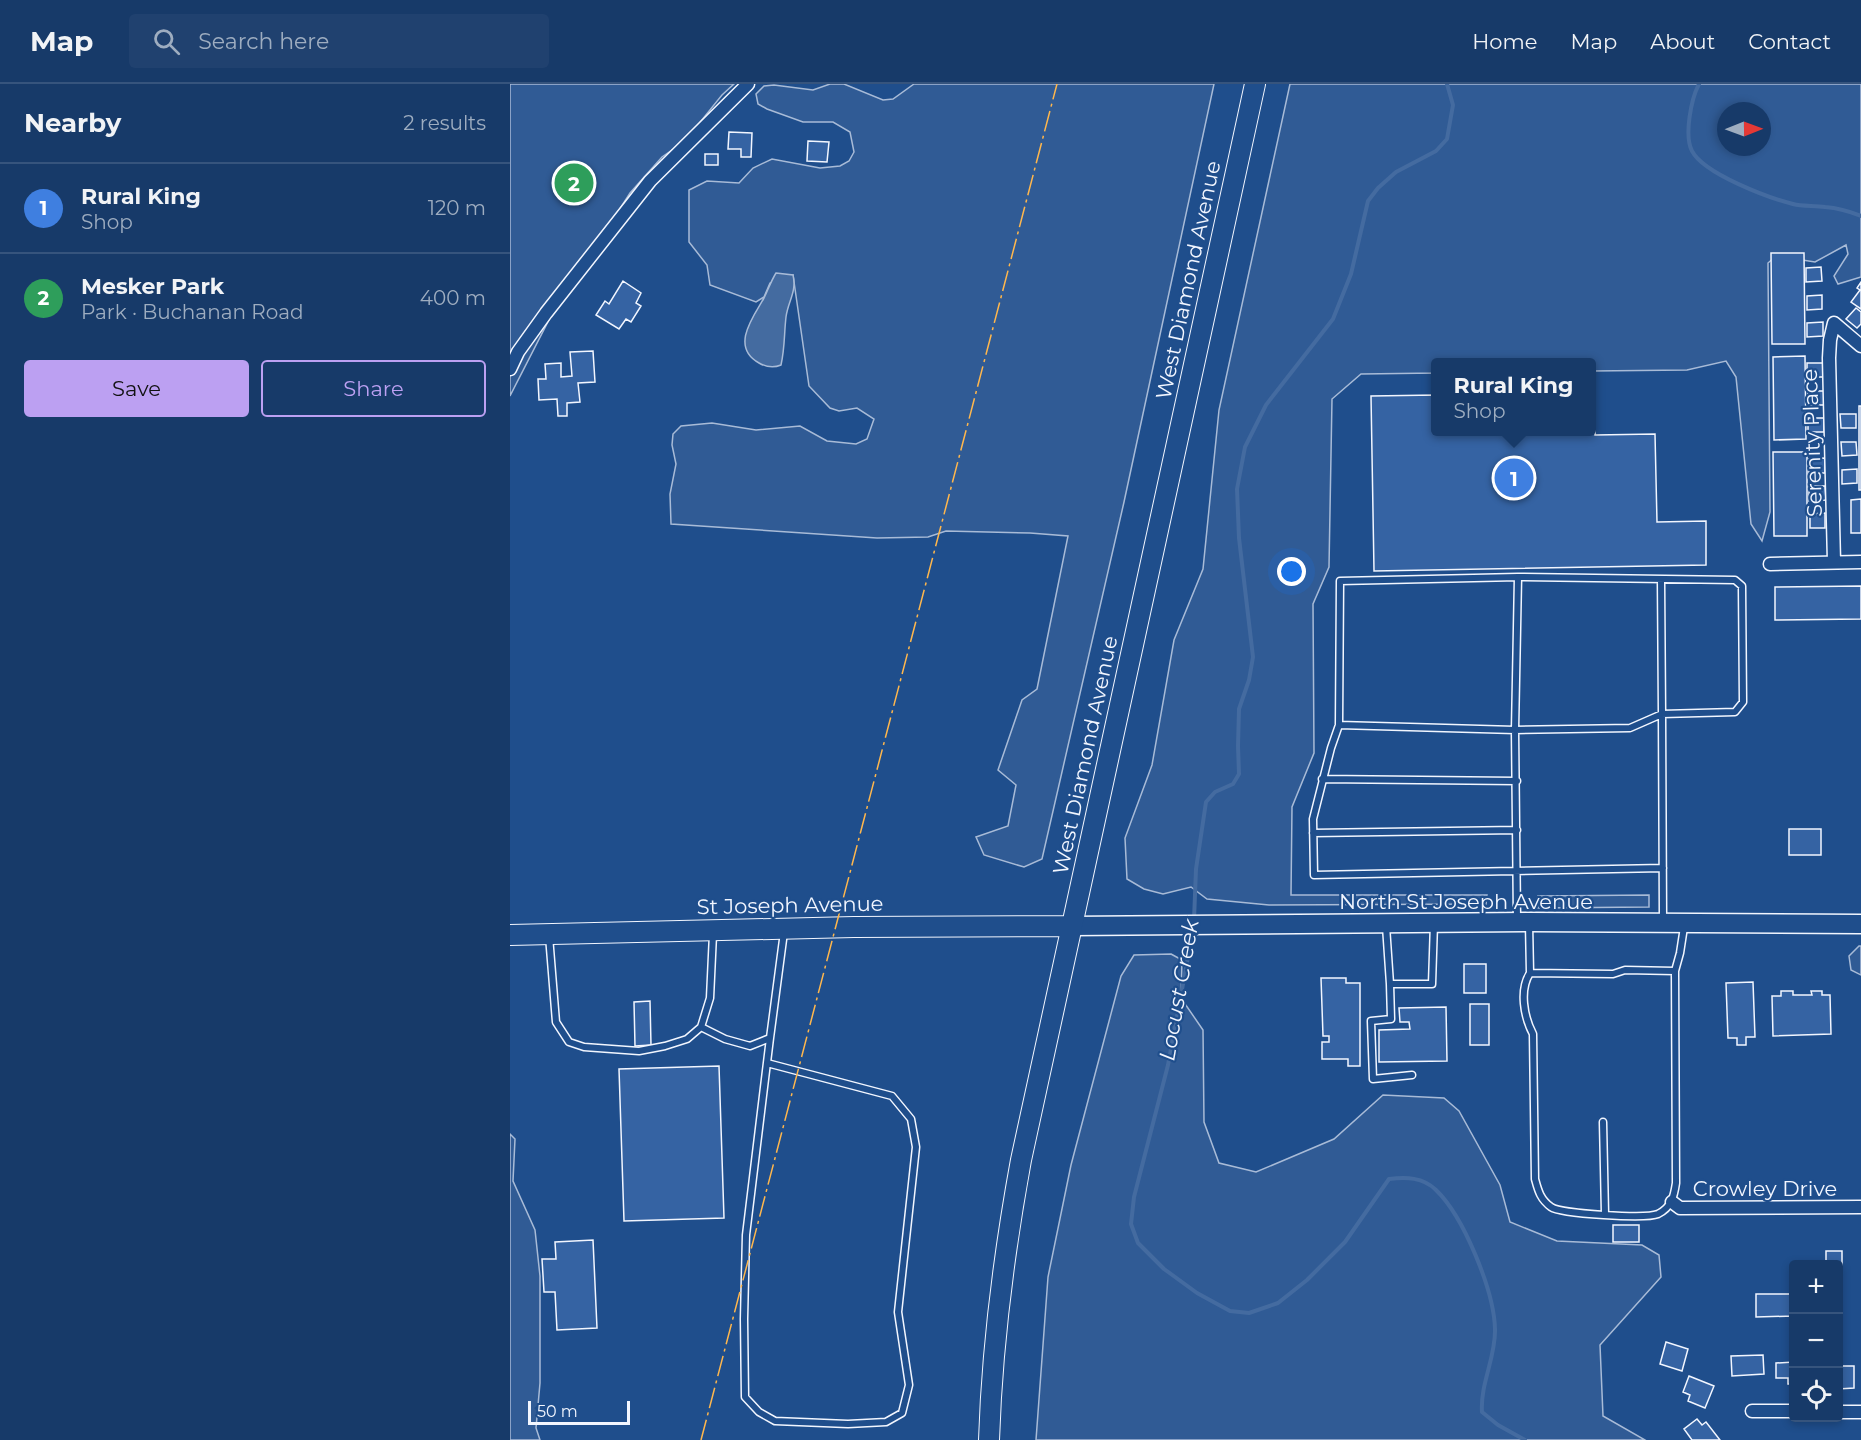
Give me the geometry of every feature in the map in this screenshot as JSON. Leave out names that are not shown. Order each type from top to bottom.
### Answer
[{"type":"main road","name":"West Diamond Avenue","points":[[988,1440],[997,1321],[1008,1234],[1024,1149],[1255,84]]},
{"type":"main road","name":"North St Joseph Avenue","points":[[1072,926],[1523,922],[1861,924]]},
{"type":"main road","name":"St Joseph Avenue","points":[[510,935],[1072,926]]},
{"type":"street","points":[[510,369],[518,352],[546,313],[650,181],[748,84]]},
{"type":"street","name":"Serenity Place","points":[[1834,562],[1829,358],[1834,323],[1861,346]]},
{"type":"street","points":[[1770,564],[1861,562]]},
{"type":"street","name":"Crowley Drive","points":[[1672,1202],[1680,1208],[1861,1207]]},
{"type":"street","points":[[1752,1411],[1789,1411]]},
{"type":"street","points":[[1843,1412],[1861,1412]]},
{"type":"lane","points":[[1518,577],[1515,730],[1517,872],[1530,973],[1525,980],[1525,1018],[1533,1034],[1535,1179],[1539,1195],[1552,1208],[1640,1217],[1658,1214],[1672,1202],[1676,1183],[1675,971],[1685,923]]},
{"type":"lane","points":[[1339,725],[1515,730],[1630,728],[1662,714],[1735,712],[1743,702],[1742,586],[1735,580],[1518,577],[1340,581],[1339,725],[1322,779],[1313,819],[1314,875],[1663,868]]},
{"type":"lane","points":[[1661,579],[1663,923]]},
{"type":"lane","points":[[1322,779],[1517,781]]},
{"type":"lane","points":[[1313,833],[1517,830]]},
{"type":"lane","points":[[1386,923],[1391,1019],[1371,1021],[1373,1079],[1412,1075]]},
{"type":"lane","points":[[1390,984],[1432,984],[1434,923]]},
{"type":"lane","points":[[767,1063],[892,1096],[911,1119],[916,1147],[898,1312],[909,1385],[902,1413],[886,1422],[849,1424],[775,1421],[759,1412],[746,1397],[744,1319],[746,1235],[770,1038],[785,929]]},
{"type":"lane","points":[[549,934],[556,1022],[569,1042],[584,1047],[639,1051],[665,1047],[687,1039],[701,1027],[710,998],[713,931]]},
{"type":"lane","points":[[1530,973],[1613,974],[1625,970],[1675,971]]},
{"type":"lane","points":[[701,1027],[725,1039],[750,1046],[770,1038]]},
{"type":"lane","points":[[1603,1122],[1605,1214]]},
{"type":"shaded area","points":[[510,84],[734,84],[722,95],[685,141],[662,157],[630,193],[602,237],[574,271],[510,396]]},
{"type":"shaded area","points":[[830,84],[844,84],[883,100],[893,99],[914,84],[1214,84],[1124,502],[1042,859],[1024,867],[984,855],[976,837],[1008,826],[1016,785],[998,770],[1022,700],[1037,689],[1068,536],[946,531],[928,537],[877,538],[671,524],[670,494],[676,464],[672,445],[673,434],[681,426],[712,423],[756,430],[800,426],[827,441],[856,444],[867,439],[874,419],[857,408],[839,411],[830,408],[809,386],[793,275],[770,283],[764,297],[756,302],[710,285],[707,265],[689,242],[689,190],[707,181],[739,183],[753,168],[772,159],[820,168],[840,166],[849,161],[854,152],[850,132],[833,122],[803,122],[758,104],[756,94],[764,86],[774,85],[813,90]]},
{"type":"shaded area","points":[[1290,84],[1861,84],[1861,277],[1838,284],[1834,276],[1848,254],[1846,245],[1815,262],[1776,256],[1768,263],[1770,512],[1762,541],[1751,524],[1736,377],[1726,361],[1687,370],[1596,371],[1596,358],[1431,358],[1431,373],[1361,374],[1332,399],[1329,567],[1313,604],[1314,753],[1292,807],[1291,895],[1487,895],[1486,904],[1269,905],[1207,899],[1191,887],[1163,894],[1144,889],[1127,879],[1125,838],[1152,765],[1174,640],[1203,569],[1219,410]]},
{"type":"shaded area","points":[[776,273],[793,275],[794,286],[786,317],[781,365],[770,367],[750,356],[745,340],[750,323]]},
{"type":"shaded area","points":[[1649,895],[1649,907],[1538,908],[1538,896]]},
{"type":"shaded area","points":[[1861,946],[1861,975],[1851,970],[1849,956]]},
{"type":"shaded area","points":[[1171,954],[1182,960],[1181,998],[1203,1030],[1204,1122],[1219,1163],[1256,1172],[1334,1139],[1383,1095],[1444,1098],[1459,1111],[1500,1185],[1510,1222],[1557,1241],[1642,1245],[1659,1255],[1661,1277],[1600,1345],[1603,1416],[1645,1440],[1036,1440],[1048,1277],[1071,1165],[1121,976],[1134,955]]},
{"type":"shaded area","points":[[510,1134],[515,1139],[513,1181],[535,1230],[540,1276],[540,1383],[536,1428],[540,1440],[510,1440]]},
{"type":"building","points":[[729,132],[752,133],[751,157],[741,157],[741,149],[728,149]]},
{"type":"building","points":[[808,141],[829,142],[827,162],[807,161]]},
{"type":"building","points":[[705,154],[718,154],[718,165],[705,165]]},
{"type":"building","points":[[1771,253],[1804,253],[1805,344],[1772,344]]},
{"type":"building","points":[[1821,267],[1822,281],[1806,282],[1806,268]]},
{"type":"building","points":[[623,281],[641,293],[636,303],[641,306],[631,322],[626,319],[619,329],[596,315],[605,301],[609,304]]},
{"type":"building","points":[[1861,282],[1861,309],[1851,302],[1860,290],[1857,288]]},
{"type":"building","points":[[1822,295],[1822,309],[1807,310],[1807,296]]},
{"type":"building","points":[[1856,308],[1861,312],[1861,324],[1857,328],[1846,319]]},
{"type":"building","points":[[1823,322],[1823,336],[1807,337],[1807,323]]},
{"type":"building","points":[[593,351],[595,382],[578,383],[580,402],[567,403],[567,416],[558,416],[557,399],[539,400],[538,379],[546,379],[545,364],[561,363],[561,377],[572,376],[570,352]]},
{"type":"building","points":[[1805,356],[1806,439],[1774,440],[1773,357]]},
{"type":"building","points":[[1807,363],[1823,363],[1823,377],[1807,377]]},
{"type":"building","points":[[1808,391],[1824,391],[1824,405],[1808,405]]},
{"type":"building","points":[[1431,395],[1431,436],[1655,434],[1657,522],[1706,521],[1706,565],[1374,571],[1371,396]]},
{"type":"building","points":[[1859,406],[1861,406],[1861,490],[1859,490]]},
{"type":"building","points":[[1840,414],[1856,414],[1856,428],[1841,428]]},
{"type":"building","points":[[1808,418],[1824,418],[1824,432],[1808,432]]},
{"type":"building","points":[[1841,442],[1856,442],[1857,455],[1842,456]]},
{"type":"building","points":[[1773,452],[1807,452],[1807,536],[1774,536]]},
{"type":"building","points":[[1825,458],[1825,473],[1809,473],[1809,459]]},
{"type":"building","points":[[1857,469],[1857,483],[1842,484],[1842,470]]},
{"type":"building","points":[[1809,486],[1825,486],[1826,500],[1809,501]]},
{"type":"building","points":[[1861,499],[1861,533],[1851,533],[1851,500]]},
{"type":"building","points":[[1825,513],[1825,528],[1810,528],[1810,514]]},
{"type":"building","points":[[1861,586],[1861,619],[1775,620],[1775,587]]},
{"type":"building","points":[[1789,829],[1821,829],[1821,855],[1789,855]]},
{"type":"building","points":[[1464,964],[1486,964],[1486,993],[1464,993]]},
{"type":"building","points":[[1321,978],[1346,978],[1346,983],[1360,983],[1360,1066],[1348,1066],[1348,1059],[1322,1059],[1322,1042],[1329,1042],[1329,1036],[1323,1036]]},
{"type":"building","points":[[1753,982],[1755,1037],[1746,1037],[1746,1045],[1737,1045],[1737,1038],[1728,1038],[1726,983]]},
{"type":"building","points":[[1781,991],[1793,991],[1793,995],[1812,995],[1811,991],[1822,991],[1822,995],[1830,995],[1831,1034],[1773,1036],[1772,996],[1781,996]]},
{"type":"building","points":[[650,1001],[651,1045],[635,1046],[634,1002]]},
{"type":"building","points":[[1470,1004],[1489,1004],[1489,1045],[1470,1045]]},
{"type":"building","points":[[1446,1007],[1447,1061],[1379,1062],[1379,1030],[1410,1029],[1409,1022],[1400,1022],[1399,1008]]},
{"type":"building","points":[[719,1066],[724,1218],[624,1221],[619,1069]]},
{"type":"building","points":[[1613,1225],[1639,1225],[1639,1242],[1613,1242]]},
{"type":"building","points":[[593,1240],[597,1328],[557,1330],[555,1292],[544,1292],[542,1259],[556,1259],[555,1242]]},
{"type":"building","points":[[1826,1251],[1842,1251],[1842,1260],[1826,1260]]},
{"type":"building","points":[[1756,1294],[1789,1294],[1789,1316],[1756,1317]]},
{"type":"building","points":[[1666,1342],[1688,1349],[1682,1371],[1660,1364]]},
{"type":"building","points":[[1763,1355],[1764,1374],[1732,1376],[1731,1356]]},
{"type":"building","points":[[1789,1362],[1789,1384],[1788,1378],[1776,1378],[1776,1363]]},
{"type":"building","points":[[1843,1366],[1854,1366],[1854,1388],[1843,1389]]},
{"type":"building","points":[[1689,1376],[1714,1386],[1705,1408],[1688,1401],[1690,1395],[1683,1392]]},
{"type":"building","points":[[1697,1419],[1702,1425],[1706,1422],[1720,1440],[1692,1440],[1684,1429]]},
{"type":"waterway","name":"Locust Creek","points":[[1194,920],[1196,869],[1206,802],[1215,792],[1233,784],[1239,774],[1239,709],[1249,680],[1253,657],[1239,538],[1237,489],[1245,447],[1266,405],[1333,319],[1351,274],[1368,201],[1378,188],[1396,172],[1436,151],[1447,139],[1453,105],[1447,84]]},
{"type":"waterway","name":"Locust Creek","points":[[1699,84],[1691,108],[1689,127],[1692,151],[1699,160],[1738,184],[1769,196],[1797,205],[1834,208],[1861,216]]},
{"type":"waterway","name":"Locust Creek","points":[[1193,930],[1168,1065],[1134,1197],[1131,1224],[1138,1243],[1164,1269],[1197,1293],[1230,1311],[1249,1313],[1278,1303],[1307,1280],[1345,1242],[1389,1179],[1408,1178],[1426,1183],[1447,1202],[1457,1218],[1476,1255],[1489,1295],[1495,1339],[1483,1391],[1482,1412],[1498,1425],[1525,1440]]},
{"type":"power","points":[[701,1440],[1057,84]]},
{"type":"place","name":"Mesker Park","points":[[574,183]]},
{"type":"place","name":"Rural King","points":[[1514,478]]}]
